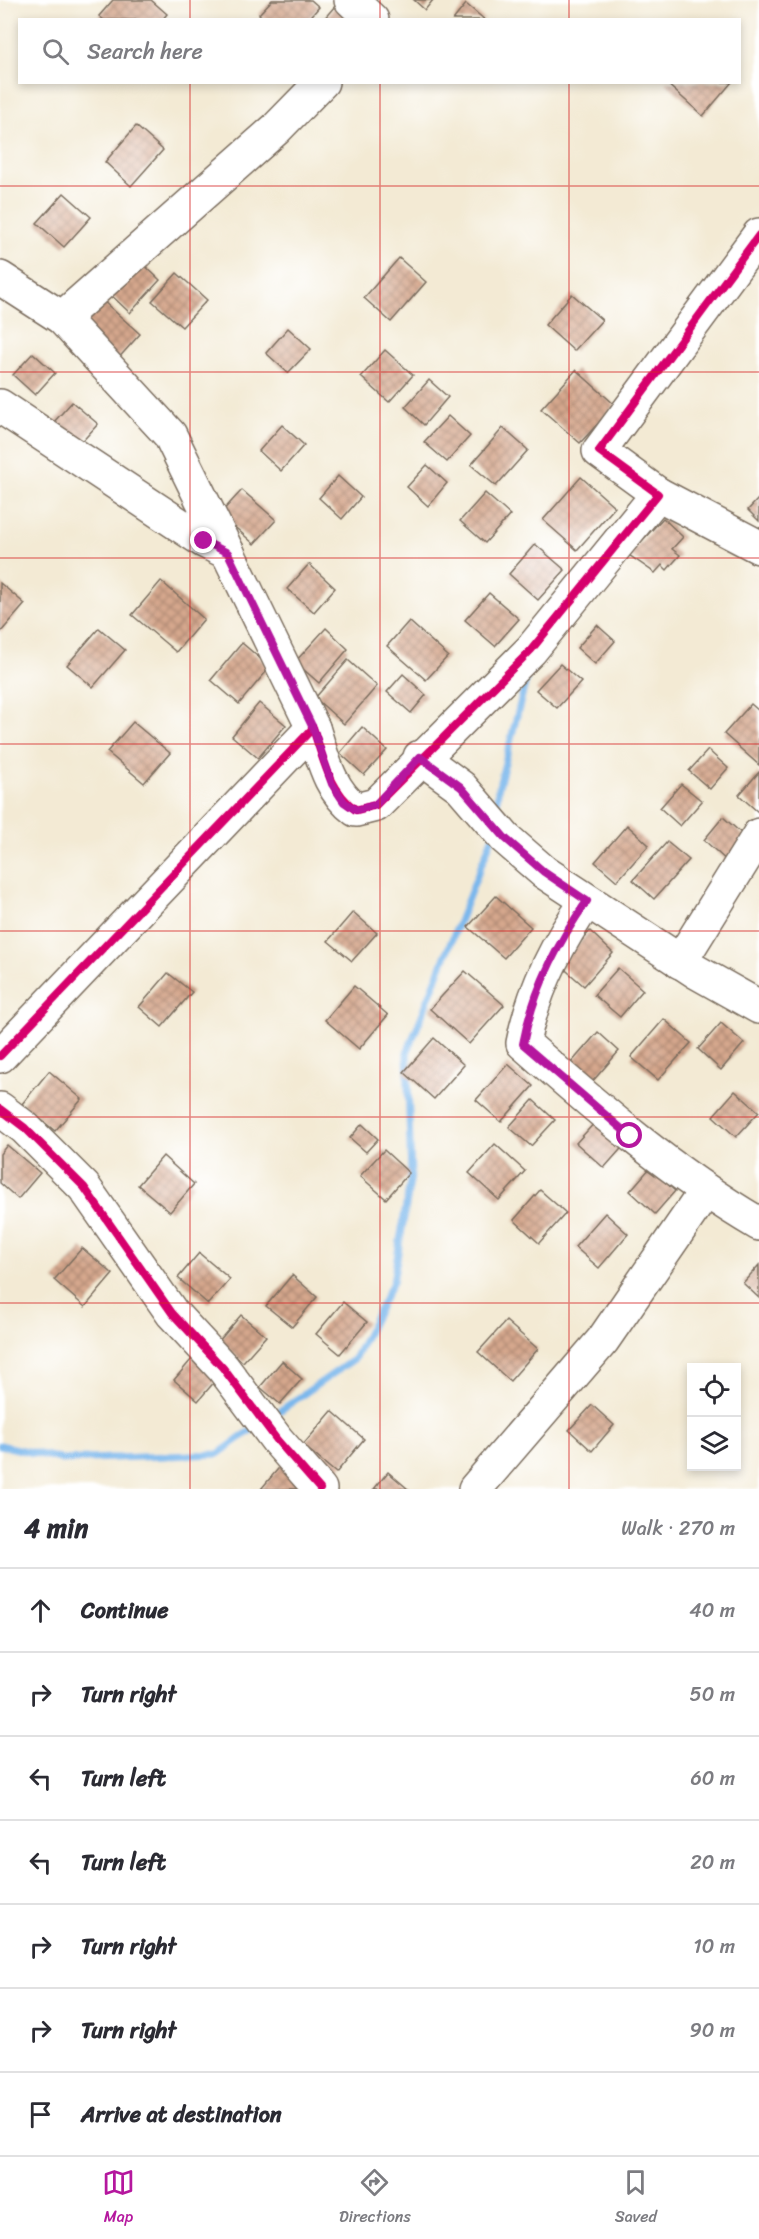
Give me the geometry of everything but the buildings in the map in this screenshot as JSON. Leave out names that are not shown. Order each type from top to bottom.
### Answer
[{"type":"street","points":[[351,0],[370,18]]},
{"type":"street","points":[[62,318],[276,129],[320,84]]},
{"type":"street","points":[[759,236],[599,451],[658,494],[759,547]]},
{"type":"street","points":[[0,278],[62,318],[170,435],[313,728],[332,784],[344,802],[356,810],[375,805],[420,757],[531,650],[658,494]]},
{"type":"street","points":[[0,406],[204,541],[228,553]]},
{"type":"street","points":[[0,1056],[313,728]]},
{"type":"street","points":[[420,757],[461,787],[505,838],[544,872],[680,962],[759,1006]]},
{"type":"street","points":[[680,962],[759,835]]},
{"type":"street","points":[[587,901],[563,935],[550,960],[528,1018],[523,1044],[630,1136],[705,1192],[759,1224]]},
{"type":"street","points":[[0,1108],[25,1128],[84,1187],[172,1313],[223,1368],[277,1440],[320,1489]]},
{"type":"street","points":[[475,1489],[603,1341],[705,1192]]},
{"type":"waterway","points":[[496,812],[498,790],[526,680]]},
{"type":"waterway","points":[[271,1417],[354,1359],[393,1282],[411,1176],[407,1053],[492,838]]},
{"type":"waterway","points":[[0,1445],[64,1460],[218,1454],[257,1426]]},
{"type":"cycle path","points":[[0,1056],[313,728],[328,773],[339,793],[356,810],[376,805],[531,650],[658,494],[599,451],[759,235]]},
{"type":"cycle path","points":[[0,1109],[25,1128],[84,1187],[172,1313],[223,1368],[277,1440],[320,1489]]},
{"type":"route","points":[[204,541],[228,553],[313,728],[332,784],[344,802],[356,810],[375,805],[420,757],[461,787],[505,838],[544,872],[587,901],[563,935],[550,960],[528,1018],[523,1044],[630,1136]]}]
